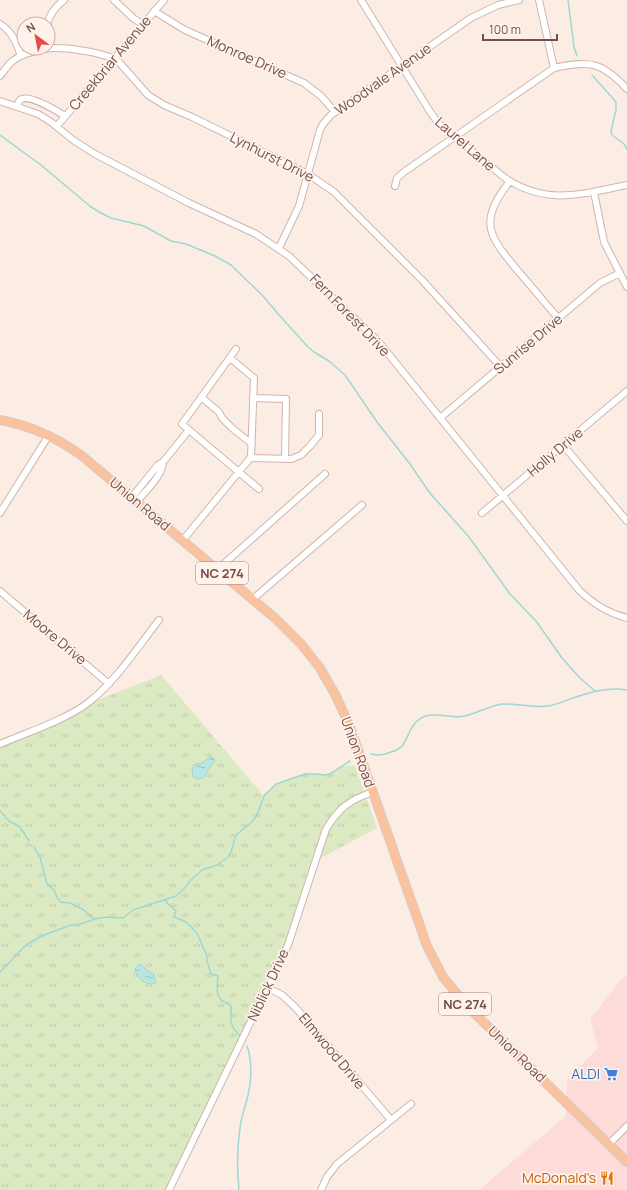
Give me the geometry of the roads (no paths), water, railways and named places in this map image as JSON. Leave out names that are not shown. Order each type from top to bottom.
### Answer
[{"type":"main road","name":"Union Road","points":[[0,420],[49,435],[81,455],[253,599],[301,644],[320,668],[336,696],[350,727],[427,946],[443,977],[467,1006],[627,1162]]},
{"type":"street","points":[[51,16],[58,4],[64,0]]},
{"type":"street","points":[[114,0],[133,18],[142,24]]},
{"type":"street","name":"Creekbriar Avenue","points":[[57,126],[113,58],[164,0]]},
{"type":"street","name":"Laurel Lane","points":[[361,0],[438,123],[510,181],[531,191],[554,196],[576,195],[627,185]]},
{"type":"street","name":"Woodvale Avenue","points":[[279,248],[297,212],[320,130],[325,121],[335,112],[471,18],[498,5],[519,0]]},
{"type":"street","points":[[538,0],[554,68]]},
{"type":"street","name":"Monroe Drive","points":[[154,11],[184,30],[304,83],[321,96],[335,112]]},
{"type":"street","points":[[0,24],[10,31],[16,45]]},
{"type":"street","points":[[56,49],[85,51],[113,58]]},
{"type":"street","points":[[0,76],[15,59],[21,56]]},
{"type":"street","name":"Lynhurst Drive","points":[[113,58],[148,94],[164,105],[192,117],[308,174],[334,192],[422,280],[501,367]]},
{"type":"street","points":[[0,64],[6,68]]},
{"type":"street","points":[[395,186],[397,178],[404,172],[554,68],[573,64],[587,64],[600,67],[613,74],[627,89]]},
{"type":"street","points":[[17,106],[19,101],[22,99],[30,99],[57,110],[65,116]]},
{"type":"street","name":"Fern Forest Drive","points":[[0,101],[38,114],[95,154],[189,203],[256,234],[279,248],[304,268],[378,341],[558,566],[585,596],[604,609],[627,618]]},
{"type":"street","points":[[510,181],[494,204],[490,223],[493,237],[501,251],[558,318]]},
{"type":"street","points":[[594,192],[604,242],[627,287]]},
{"type":"street","name":"Sunrise Drive","points":[[440,418],[604,280],[620,273]]},
{"type":"street","points":[[236,349],[182,424],[259,489]]},
{"type":"street","points":[[183,540],[251,457],[254,378],[230,358]]},
{"type":"street","name":"Holly Drive","points":[[482,513],[627,391]]},
{"type":"street","points":[[201,397],[219,412],[222,418],[232,428],[252,444]]},
{"type":"street","points":[[253,398],[286,399],[286,459]]},
{"type":"street","points":[[250,458],[286,459],[301,455],[318,435],[319,414]]},
{"type":"street","points":[[134,499],[159,474],[163,467],[163,462],[189,430]]},
{"type":"street","points":[[0,513],[49,435]]},
{"type":"street","points":[[562,445],[627,521]]},
{"type":"street","points":[[218,569],[325,474]]},
{"type":"street","points":[[253,599],[362,505]]},
{"type":"street","name":"Moore Drive","points":[[0,590],[110,684]]},
{"type":"street","points":[[0,744],[70,714],[89,702],[110,684],[159,620]]},
{"type":"street","name":"Niblick Drive","points":[[169,1190],[288,945],[326,829],[334,816],[350,801],[372,792]]},
{"type":"street","name":"Elmwood Drive","points":[[268,988],[282,995],[296,1008],[391,1120]]},
{"type":"street","points":[[322,1190],[327,1177],[337,1164],[411,1104]]},
{"type":"street","points":[[609,1144],[627,1126]]},
{"type":"water","points":[[212,757],[215,760],[203,778],[199,779],[193,777],[192,769],[194,765],[202,763]]},
{"type":"water","points":[[139,964],[154,975],[156,983],[146,983],[137,976],[135,969]]},
{"type":"waterway","points":[[568,0],[574,47],[577,56]]},
{"type":"waterway","points":[[592,75],[616,102],[616,110],[611,131],[612,135],[624,144],[627,149]]},
{"type":"waterway","points":[[0,135],[41,165],[91,207],[101,213],[111,218],[144,226],[171,241],[186,244],[215,256],[231,265],[263,296],[307,346],[329,361],[345,375],[377,422],[410,464],[429,492],[469,537],[510,594],[536,621],[562,658],[580,678],[595,691]]},
{"type":"waterway","points":[[371,754],[383,754],[400,748],[405,742],[413,725],[421,718],[426,716],[435,715],[460,717],[502,704],[548,706],[595,691],[608,689],[627,690]]},
{"type":"waterway","points":[[0,972],[26,945],[42,936],[71,925],[80,924],[95,919],[105,917],[123,918],[133,910],[176,896],[202,870],[217,865],[228,857],[236,835],[252,822],[257,815],[264,796],[276,784],[305,774],[330,774],[350,761]]},
{"type":"waterway","points":[[0,811],[9,821],[20,827],[29,841]]},
{"type":"waterway","points":[[34,847],[40,857],[47,884],[54,890],[58,899],[61,902],[70,903],[84,910],[94,919]]},
{"type":"waterway","points":[[166,899],[167,903],[176,911],[174,917],[186,922],[197,933],[207,956],[211,974],[218,976],[217,990],[219,997],[231,1006],[232,1025],[234,1030],[240,1036]]},
{"type":"waterway","points":[[239,1190],[239,1136],[241,1119],[247,1099],[251,1077],[251,1064],[247,1046]]},
{"type":"place","name":"ALDI","points":[[611,1074]]},
{"type":"place","name":"McDonald's","points":[[607,1178]]}]
